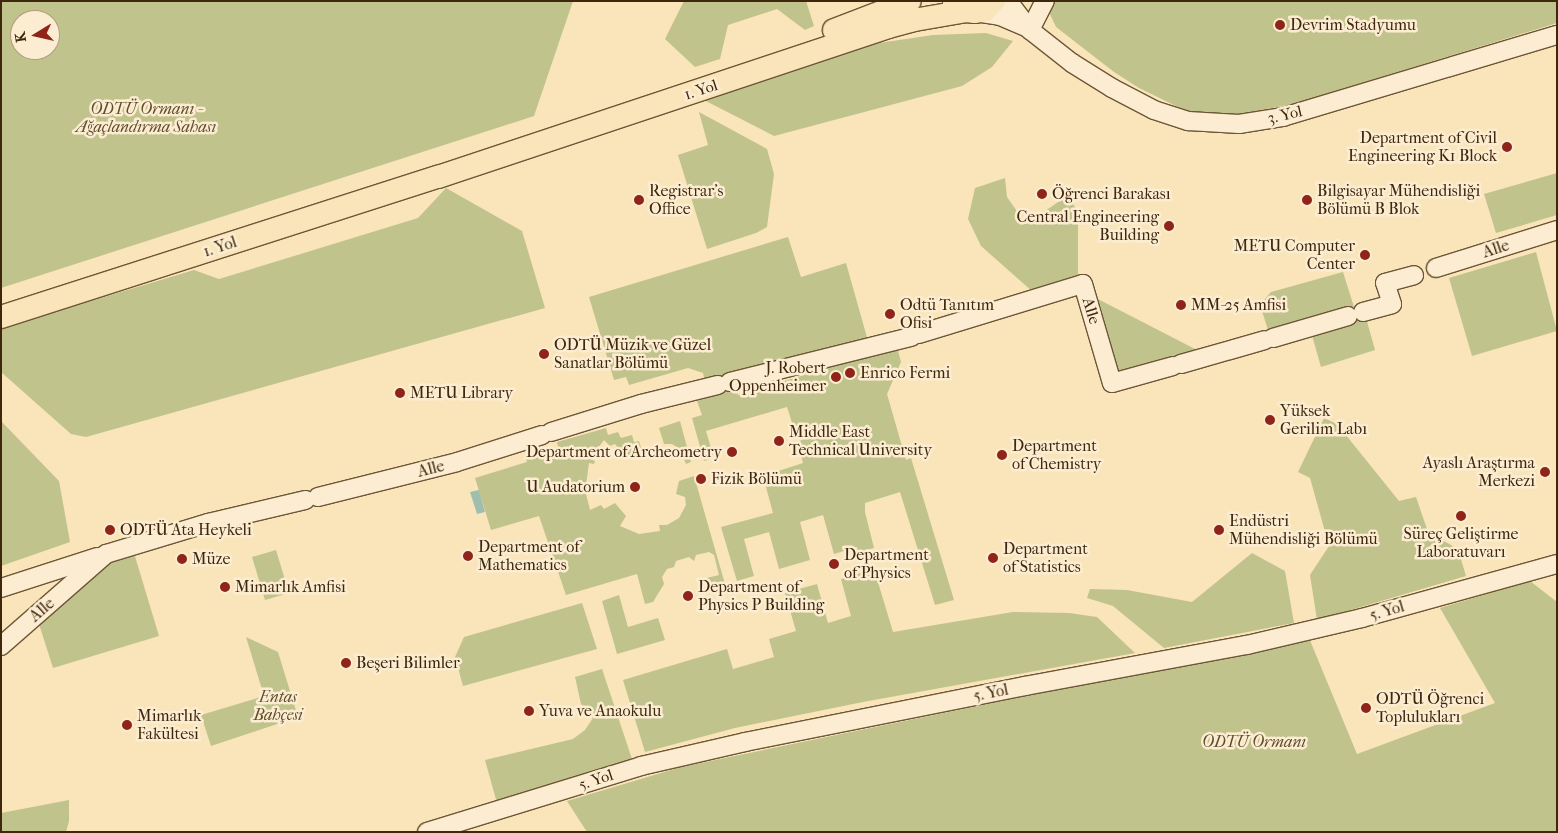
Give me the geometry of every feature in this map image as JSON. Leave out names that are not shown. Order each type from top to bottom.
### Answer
[{"type":"main road","points":[[964,8],[985,10],[994,1]]},
{"type":"main road","name":"1. Yol","points":[[663,95],[904,3]]},
{"type":"main road","name":"1. Yol","points":[[1,316],[663,95],[888,27],[964,8]]},
{"type":"main road","name":"1. Yol","points":[[1,304],[436,171]]},
{"type":"street","name":"3. Yol","points":[[1008,1],[1029,30]]},
{"type":"street","points":[[1029,30],[1045,1]]},
{"type":"street","name":"3. Yol","points":[[964,8],[1000,16],[1029,30],[1072,63],[1112,88],[1154,110],[1188,121],[1239,124],[1283,117],[1557,35]]},
{"type":"street","name":"Alle","points":[[1436,268],[1557,230]]},
{"type":"street","name":"Alle","points":[[1,588],[208,523],[457,462],[641,404],[915,336],[1082,284],[1112,383],[1392,304],[1385,283],[1414,275]]},
{"type":"street","name":"Alle","points":[[1,646],[102,556]]},
{"type":"street","name":"5. Yol","points":[[427,832],[650,764],[753,740],[1025,686],[1247,645],[1362,618],[1557,564]]},
{"type":"green space","name":"ODTÜ Ormanı - Ağaçlandırma Sahası","points":[[1,1],[573,1],[534,116],[1,288]]},
{"type":"green space","points":[[684,1],[806,1],[814,26],[805,30],[777,9],[728,25],[720,59],[695,67],[665,39]]},
{"type":"green space","points":[[1051,1],[1557,1],[1557,23],[1297,103],[1237,115],[1200,114],[1180,108],[1139,88],[1114,72],[1056,27],[1049,12]]},
{"type":"green space","points":[[986,33],[1013,41],[992,67],[962,86],[774,136],[700,98],[872,44],[933,35]]},
{"type":"green space","points":[[699,112],[767,149],[774,174],[767,227],[756,233],[707,249],[678,155],[708,145]]},
{"type":"green space","points":[[1557,173],[1557,215],[1496,233],[1484,194]]},
{"type":"green space","points":[[1005,178],[1007,197],[1026,224],[1067,196],[1078,211],[1078,277],[1033,292],[981,246],[968,219],[975,188]]},
{"type":"green space","points":[[446,188],[522,231],[545,308],[86,437],[71,434],[1,372],[1,328],[194,270],[219,279],[418,218]]},
{"type":"green space","points":[[788,237],[801,277],[846,263],[868,341],[705,383],[703,373],[688,368],[629,385],[626,377],[614,380],[589,297]]},
{"type":"green space","points":[[1536,252],[1557,331],[1472,356],[1449,278]]},
{"type":"green space","points":[[1343,272],[1354,307],[1269,333],[1260,305],[1271,292]]},
{"type":"green space","points":[[1092,296],[1197,350],[1117,374]]},
{"type":"green space","points":[[1366,318],[1375,350],[1321,367],[1311,332]]},
{"type":"green space","points":[[897,347],[901,362],[887,394],[906,460],[911,458],[954,600],[935,605],[900,492],[865,503],[865,512],[874,548],[858,552],[857,547],[834,554],[823,515],[800,522],[810,560],[779,569],[769,532],[744,539],[754,576],[737,581],[721,527],[773,513],[763,476],[803,463],[797,442],[802,440],[798,428],[794,429],[787,407],[706,431],[714,458],[704,461],[692,418],[702,415],[697,401],[736,389],[738,395]]},
{"type":"green space","points":[[1324,418],[1337,424],[1399,501],[1416,497],[1428,532],[1458,549],[1466,576],[1317,620],[1310,575],[1329,546],[1310,478],[1298,472]]},
{"type":"green space","points":[[1,421],[59,481],[70,542],[1,566]]},
{"type":"green space","points":[[680,421],[691,462],[686,464],[680,449],[672,444],[664,444],[659,428]]},
{"type":"green space","points":[[606,428],[608,435],[618,432],[621,438],[632,435],[634,442],[639,441],[642,451],[625,456],[615,444],[610,446],[604,440],[590,459],[595,461],[594,464],[589,463],[586,485],[592,485],[592,489],[585,490],[590,510],[601,505],[604,509],[615,503],[626,516],[620,526],[639,534],[660,531],[659,525],[667,525],[679,518],[686,505],[685,497],[676,494],[679,481],[694,476],[725,584],[717,586],[714,583],[709,585],[707,578],[719,575],[714,555],[709,552],[696,555],[694,561],[689,557],[676,561],[674,567],[667,569],[662,577],[664,584],[653,602],[645,604],[637,574],[566,595],[539,516],[491,530],[475,478],[527,462],[525,456],[558,447],[557,442]]},
{"type":"green space","points":[[276,550],[289,593],[265,600],[252,557]]},
{"type":"green space","points":[[134,553],[159,636],[53,668],[39,624],[108,562]]},
{"type":"green space","points":[[1252,553],[1285,571],[1294,623],[1164,648],[1113,606],[1087,598],[1090,589],[1127,590],[1192,602]]},
{"type":"green space","points":[[866,568],[870,572],[874,569],[893,632],[1013,612],[1069,613],[1097,617],[1135,653],[863,702],[735,728],[645,752],[623,680],[727,649],[733,669],[774,657],[769,639],[796,631],[785,593],[817,584],[828,623],[851,616],[841,579],[864,572],[863,569]]},
{"type":"green space","name":"ODTÜ Ormanı","points":[[1530,581],[1557,602],[1557,832],[587,832],[567,801],[681,767],[1309,638],[1357,754],[1495,703],[1440,608]]},
{"type":"green space","points":[[619,595],[628,627],[658,618],[665,640],[617,654],[602,601]]},
{"type":"green space","points":[[582,603],[597,649],[463,686],[455,657],[464,637]]},
{"type":"green space","name":"Entas Bahçesi","points":[[246,637],[278,652],[298,717],[211,746],[201,715],[264,696]]},
{"type":"green space","points":[[602,669],[632,759],[497,803],[485,760],[573,739],[585,730],[593,718],[581,704],[575,677]]},
{"type":"green space","points":[[69,800],[69,821],[66,832],[1,832],[1,813]]},
{"type":"shaded area","points":[[479,490],[485,512],[477,514],[470,492]]},
{"type":"place","name":"Devrim Stadyumu","points":[[1280,25]]},
{"type":"place","name":"Department of Civil Engineering K1 Block","points":[[1507,147]]},
{"type":"place","name":"Öğrenci Barakası","points":[[1042,194]]},
{"type":"place","name":"Registrar's Office","points":[[639,200]]},
{"type":"place","name":"Bilgisayar Mühendisliği Bölümü B Blok","points":[[1307,200]]},
{"type":"place","name":"Central Engineering Building","points":[[1169,226]]},
{"type":"place","name":"METU Computer Center","points":[[1365,255]]},
{"type":"place","name":"MM-25 Amfisi","points":[[1181,305]]},
{"type":"place","name":"Odtü Tanıtım Ofisi","points":[[890,314]]},
{"type":"place","name":"ODTÜ Müzik ve Güzel Sanatlar Bölümü","points":[[544,354]]},
{"type":"place","name":"Enrico Fermi","points":[[850,373]]},
{"type":"place","name":"J. Robert Oppenheimer","points":[[836,377]]},
{"type":"place","name":"METU Library","points":[[400,393]]},
{"type":"place","name":"Yüksek Gerilim Labı","points":[[1270,420]]},
{"type":"place","name":"Middle East Technical University","points":[[779,441]]},
{"type":"place","name":"Department of Archeometry","points":[[732,452]]},
{"type":"place","name":"Department of Chemistry","points":[[1002,455]]},
{"type":"place","name":"Ayaslı Araştırma Merkezi","points":[[1545,472]]},
{"type":"place","name":"Fizik Bölümü","points":[[701,479]]},
{"type":"place","name":"U Audatorium","points":[[635,487]]},
{"type":"place","name":"Süreç Geliştirme Laboratuvarı","points":[[1461,516]]},
{"type":"place","name":"ODTÜ Ata Heykeli","points":[[110,530]]},
{"type":"place","name":"Endüstri Mühendisliği Bölümü","points":[[1219,530]]},
{"type":"place","name":"Department of Mathematics","points":[[468,556]]},
{"type":"place","name":"Department of Statistics","points":[[993,558]]},
{"type":"place","name":"Müze","points":[[182,559]]},
{"type":"place","name":"Department of Physics","points":[[834,564]]},
{"type":"place","name":"Mimarlık Amfisi","points":[[225,587]]},
{"type":"place","name":"Department of Physics P Building","points":[[688,596]]},
{"type":"place","name":"Beşeri Bilimler","points":[[346,663]]},
{"type":"place","name":"ODTÜ Öğrenci Toplulukları","points":[[1366,708]]},
{"type":"place","name":"Yuva ve Anaokulu","points":[[529,711]]},
{"type":"place","name":"Mimarlık Fakültesi","points":[[127,725]]}]
